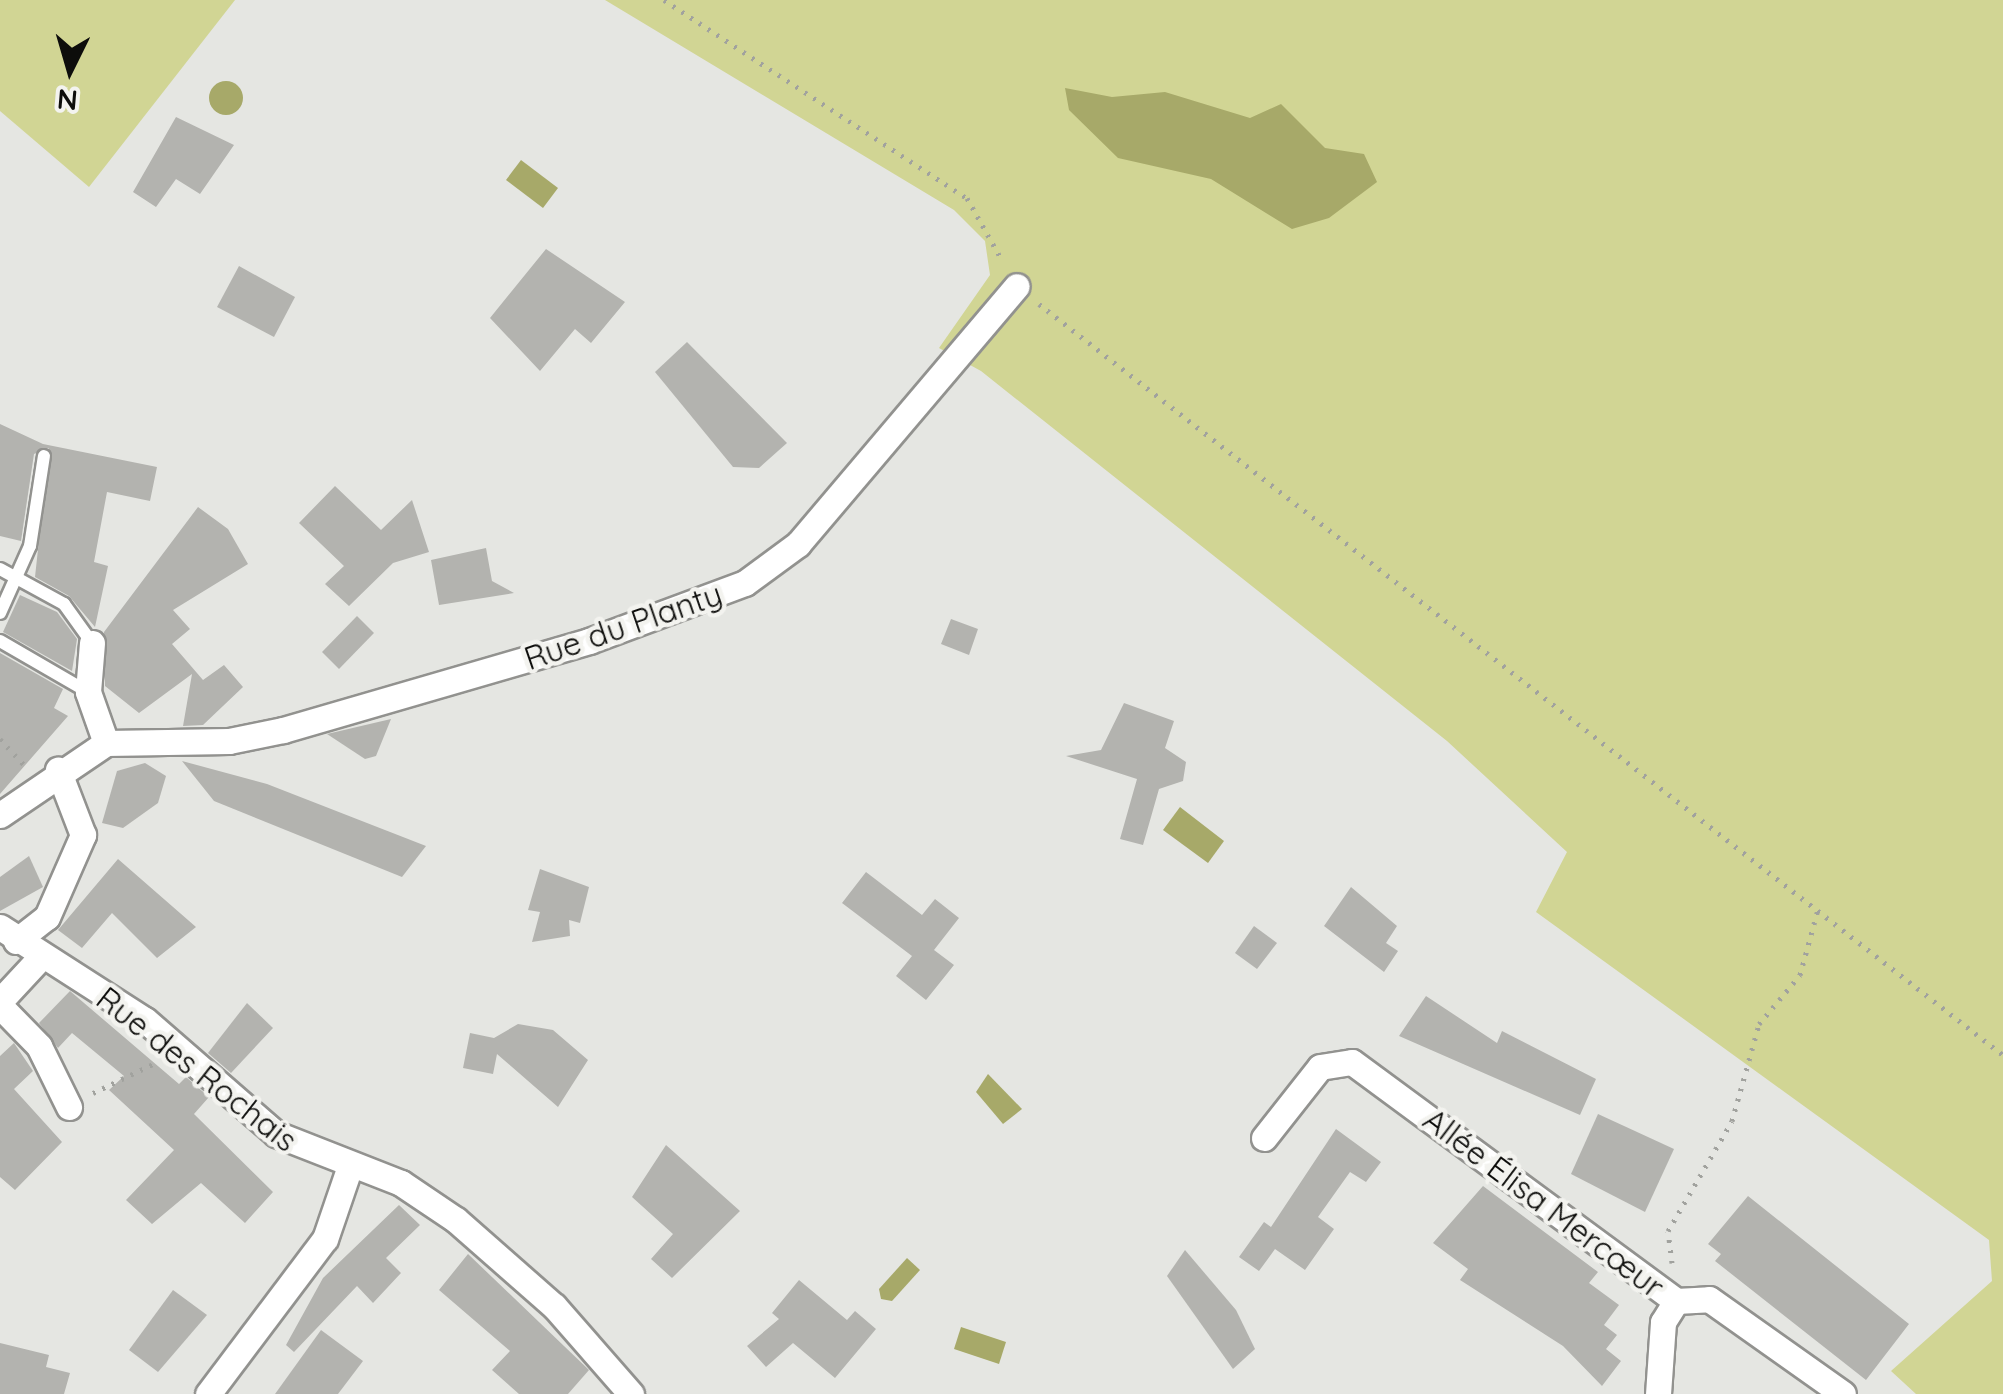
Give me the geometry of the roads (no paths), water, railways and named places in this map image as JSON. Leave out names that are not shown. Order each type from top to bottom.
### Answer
[{"type":"street","name":"Rue du Planty","points":[[0,815],[49,776],[106,743],[229,741],[283,730],[589,641],[745,584],[798,544],[1016,286]]},
{"type":"street","points":[[92,644],[88,692],[106,743]]},
{"type":"street","points":[[49,776],[83,835],[47,916],[8,934],[40,958],[0,1003],[38,1046],[69,1106]]},
{"type":"street","name":"Rue des Rochais","points":[[40,958],[182,1052],[276,1134],[349,1169],[401,1183],[456,1220],[554,1306],[632,1394]]},
{"type":"street","name":"Allée Élisa Mercœur","points":[[1264,1138],[1320,1067],[1352,1062],[1676,1300],[1709,1299],[1843,1394]]},
{"type":"street","points":[[208,1394],[325,1239],[349,1169]]},
{"type":"street","points":[[1658,1394],[1663,1322],[1676,1300]]},
{"type":"lane","points":[[0,613],[17,579],[44,456]]},
{"type":"lane","points":[[0,568],[64,604],[92,644]]},
{"type":"lane","points":[[0,641],[88,692]]}]
